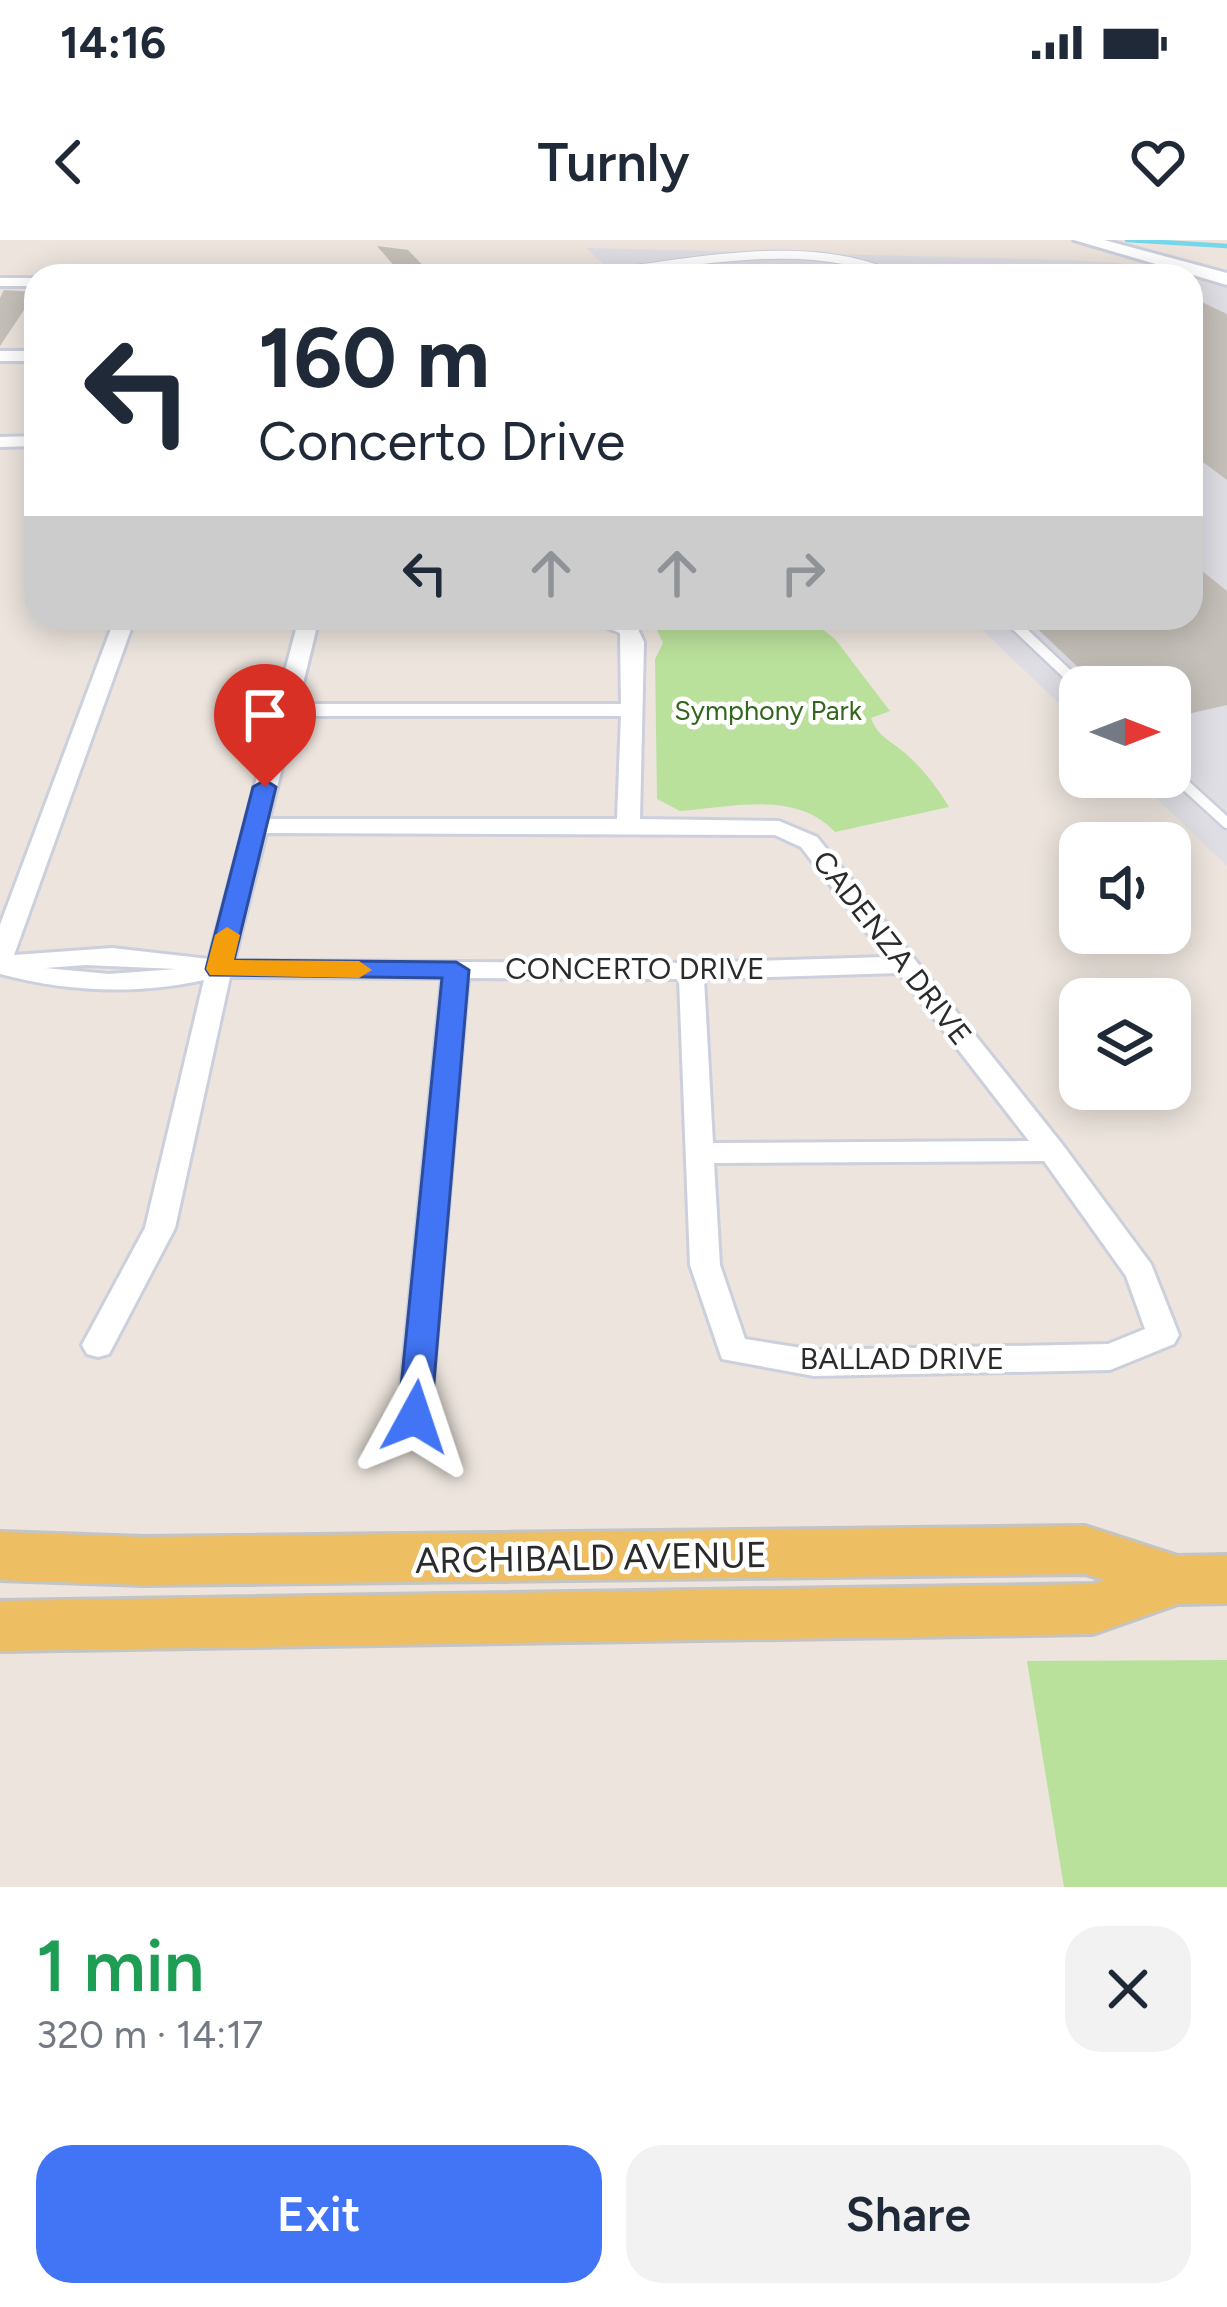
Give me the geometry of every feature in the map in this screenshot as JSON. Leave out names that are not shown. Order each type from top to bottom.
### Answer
[{"type":"main road","points":[[1083,240],[1175,264]]},
{"type":"main road","points":[[1111,240],[1202,264]]},
{"type":"main road","name":"ARCHIBALD AVENUE","points":[[0,1556],[143,1561],[1084,1550],[1202,1580]]},
{"type":"main road","name":"ARCHIBALD AVENUE","points":[[0,1626],[1093,1609],[1202,1580]]},
{"type":"street","points":[[0,963],[121,630]]},
{"type":"street","points":[[98,1346],[160,1228],[219,969],[305,630]]},
{"type":"street","points":[[628,826],[634,641],[629,630]]},
{"type":"street","points":[[285,710],[632,710]]},
{"type":"street","name":"CADENZA DRIVE","points":[[255,826],[779,829],[809,842],[1052,1151],[1140,1272],[1163,1335]]},
{"type":"street","name":"CONCERTO DRIVE","points":[[0,963],[50,981],[165,981],[219,969],[691,971],[907,965]]},
{"type":"street","points":[[415,1417],[456,970]]},
{"type":"street","name":"BALLAD DRIVE","points":[[691,971],[705,1264],[733,1350],[814,1363],[1110,1358],[1163,1335]]},
{"type":"street","points":[[698,1154],[1052,1151]]},
{"type":"lane","points":[[676,264],[742,256],[873,264]]},
{"type":"lane","points":[[1021,630],[1059,666]]},
{"type":"lane","points":[[1191,790],[1227,823]]},
{"type":"shaded area","points":[[586,248],[1123,264],[603,264]]},
{"type":"shaded area","points":[[1203,282],[1227,287],[1227,866],[1191,832],[1191,822],[1181,822],[1156,798],[1191,798],[1191,666],[1059,666],[1059,704],[982,630],[1203,630]]},
{"type":"green space","name":"Symphony Park","points":[[657,630],[823,630],[890,711],[871,718],[877,730],[918,765],[949,807],[835,832],[802,810],[783,806],[680,811],[657,799],[655,659],[663,643]]},
{"type":"green space","points":[[1227,1660],[1227,1887],[1064,1887],[1027,1661]]},
{"type":"building","points":[[377,246],[408,250],[421,264],[393,264]]},
{"type":"building","points":[[4,290],[24,291],[24,310],[0,346]]},
{"type":"building","points":[[1203,303],[1227,314],[1227,480],[1203,462]]},
{"type":"building","points":[[1203,572],[1227,591],[1227,705],[1191,713],[1191,666],[1077,666],[1039,630],[1203,630]]},
{"type":"waterway","points":[[1127,240],[1227,246]]},
{"type":"slow traffic","points":[[227,935],[219,969],[359,970]]},
{"type":"route","points":[[265,787],[219,969],[456,970],[415,1417]]}]
